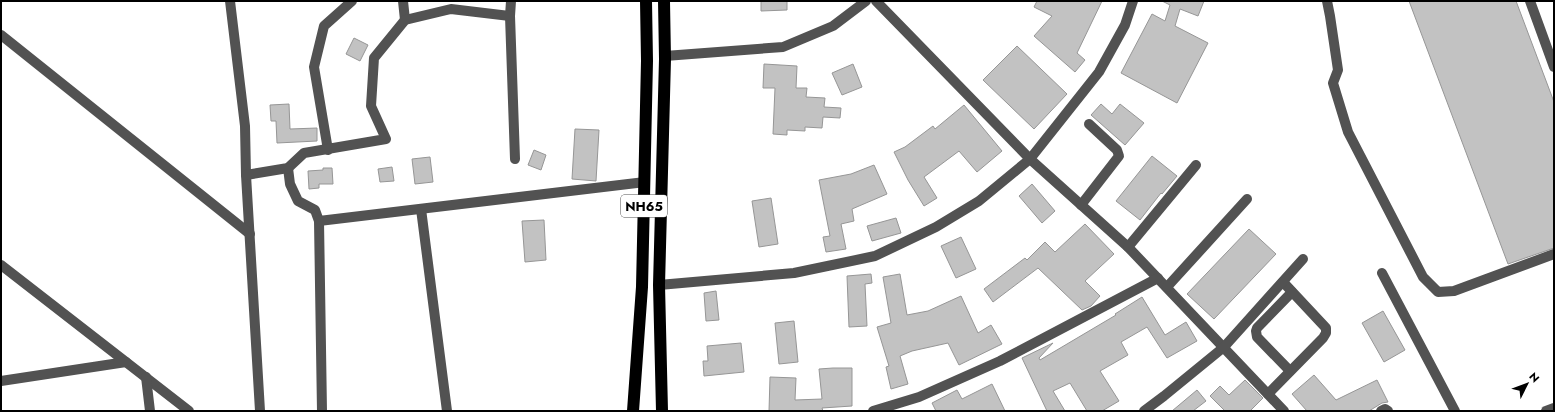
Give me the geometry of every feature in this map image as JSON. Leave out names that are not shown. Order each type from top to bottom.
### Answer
[{"type":"highway","name":"NH65","points":[[632,411],[642,287],[647,60],[646,1]]},
{"type":"highway","name":"NH65","points":[[662,411],[659,285],[665,56],[664,1]]},
{"type":"street","points":[[230,1],[245,126],[246,175],[260,411]]},
{"type":"street","points":[[328,150],[314,67],[324,26],[352,1]]},
{"type":"street","points":[[403,1],[405,20]]},
{"type":"street","points":[[511,1],[510,16],[515,159]]},
{"type":"street","points":[[665,56],[783,47],[833,26],[866,1]]},
{"type":"street","points":[[876,1],[1030,159],[1128,247],[1284,411]]},
{"type":"street","points":[[659,285],[794,273],[875,256],[936,227],[973,205],[1030,159],[1099,72],[1125,25],[1134,1]]},
{"type":"street","points":[[1327,1],[1338,70],[1333,83],[1348,132],[1423,277],[1438,292],[1454,291],[1554,254]]},
{"type":"street","points":[[1530,1],[1554,66]]},
{"type":"street","points":[[246,175],[288,168],[304,153],[386,139],[371,106],[374,58],[405,20],[452,9],[510,16]]},
{"type":"street","points":[[1,35],[250,234]]},
{"type":"street","points":[[1081,205],[1119,156],[1117,150],[1090,124]]},
{"type":"street","points":[[1128,247],[1196,165]]},
{"type":"street","points":[[288,168],[290,184],[298,201],[315,210],[319,221],[322,411]]},
{"type":"street","points":[[319,221],[644,182]]},
{"type":"street","points":[[1167,287],[1247,199]]},
{"type":"street","points":[[421,209],[447,411]]},
{"type":"street","points":[[1144,411],[1224,347],[1303,259]]},
{"type":"street","points":[[1,264],[189,411]]},
{"type":"street","points":[[1382,273],[1455,411]]},
{"type":"street","points":[[873,411],[919,397],[1000,361],[1158,278]]},
{"type":"street","points":[[1268,394],[1323,338],[1326,333],[1326,328],[1283,282]]},
{"type":"street","points":[[1290,371],[1257,337],[1256,331],[1257,328],[1292,292]]},
{"type":"street","points":[[1,381],[126,362]]},
{"type":"street","points":[[146,377],[150,411]]},
{"type":"street","points":[[1380,411],[1385,409],[1388,411]]},
{"type":"building","points":[[761,1],[787,1],[787,10],[761,11]]},
{"type":"building","points":[[1037,1],[1102,1],[1077,53],[1085,60],[1075,72],[1034,36],[1052,16],[1034,7]]},
{"type":"building","points":[[1162,1],[1204,1],[1198,16],[1180,9],[1175,26],[1208,43],[1177,103],[1121,73],[1152,14],[1165,21],[1170,5]]},
{"type":"building","points":[[1409,1],[1516,1],[1554,102],[1554,248],[1508,264]]},
{"type":"building","points":[[354,38],[368,45],[360,61],[346,54]]},
{"type":"building","points":[[1017,46],[1067,94],[1034,129],[983,80]]},
{"type":"building","points":[[764,64],[797,66],[796,88],[807,88],[806,97],[825,98],[824,107],[841,108],[840,118],[823,117],[822,128],[805,127],[805,131],[787,130],[787,135],[773,134],[775,88],[763,88]]},
{"type":"building","points":[[853,64],[862,87],[842,95],[832,73]]},
{"type":"building","points":[[289,104],[290,129],[317,128],[317,141],[277,143],[276,121],[271,121],[270,105]]},
{"type":"building","points":[[1101,104],[1112,114],[1120,104],[1144,123],[1125,145],[1091,115]]},
{"type":"building","points":[[964,105],[1002,151],[977,172],[959,151],[924,177],[937,198],[924,206],[908,180],[894,152],[905,147],[933,126],[935,129]]},
{"type":"building","points":[[575,129],[599,130],[596,181],[572,179]]},
{"type":"building","points":[[534,150],[546,155],[541,170],[528,165]]},
{"type":"building","points":[[1152,156],[1177,176],[1162,194],[1161,193],[1140,220],[1116,201]]},
{"type":"building","points":[[430,157],[433,182],[415,184],[412,159]]},
{"type":"building","points":[[874,165],[887,194],[852,209],[854,221],[841,224],[846,249],[826,252],[823,237],[830,236],[819,180],[851,174]]},
{"type":"building","points":[[392,167],[394,181],[380,182],[378,169]]},
{"type":"building","points":[[323,168],[332,168],[333,184],[319,184],[319,188],[309,189],[308,171],[323,170]]},
{"type":"building","points":[[1032,184],[1055,211],[1042,223],[1019,196]]},
{"type":"building","points":[[771,198],[778,244],[759,247],[752,201]]},
{"type":"building","points":[[896,218],[901,233],[872,241],[867,226]]},
{"type":"building","points":[[544,220],[546,260],[525,262],[522,221]]},
{"type":"building","points":[[1085,224],[1114,254],[1085,281],[1100,296],[1091,306],[1082,310],[1038,268],[993,302],[984,289],[1025,258],[1027,260],[1045,242],[1055,252]]},
{"type":"building","points":[[1249,229],[1276,254],[1214,319],[1187,294]]},
{"type":"building","points":[[961,237],[976,269],[956,278],[941,246]]},
{"type":"building","points":[[871,274],[872,283],[865,284],[867,326],[849,327],[847,276]]},
{"type":"building","points":[[900,274],[907,315],[928,311],[961,296],[978,333],[991,325],[1002,344],[959,365],[948,343],[912,351],[900,356],[908,384],[891,389],[886,367],[889,366],[877,327],[891,323],[883,277]]},
{"type":"building","points":[[716,291],[719,320],[706,321],[704,293]]},
{"type":"building","points":[[1142,297],[1165,335],[1186,322],[1197,341],[1167,358],[1147,327],[1121,342],[1128,355],[1100,371],[1119,401],[1102,411],[1087,411],[1070,383],[1053,391],[1065,411],[1047,411],[1022,358],[1053,343],[1039,358],[1040,360],[1116,315],[1115,314]]},
{"type":"building","points":[[1383,311],[1405,350],[1384,362],[1362,323]]},
{"type":"building","points":[[794,321],[798,362],[779,364],[775,323]]},
{"type":"building","points":[[741,343],[744,372],[704,376],[703,361],[708,361],[707,346]]},
{"type":"building","points":[[852,368],[852,406],[822,408],[823,411],[769,411],[770,377],[796,378],[795,400],[822,399],[819,369]]},
{"type":"building","points":[[1314,375],[1336,400],[1377,380],[1388,402],[1382,403],[1369,411],[1307,411],[1292,394]]},
{"type":"building","points":[[1245,380],[1263,398],[1250,411],[1225,411],[1210,396],[1220,386],[1229,395]]},
{"type":"building","points":[[992,384],[1005,411],[936,411],[932,403],[957,390],[962,399]]},
{"type":"building","points":[[1197,390],[1206,401],[1193,411],[1172,411]]}]
